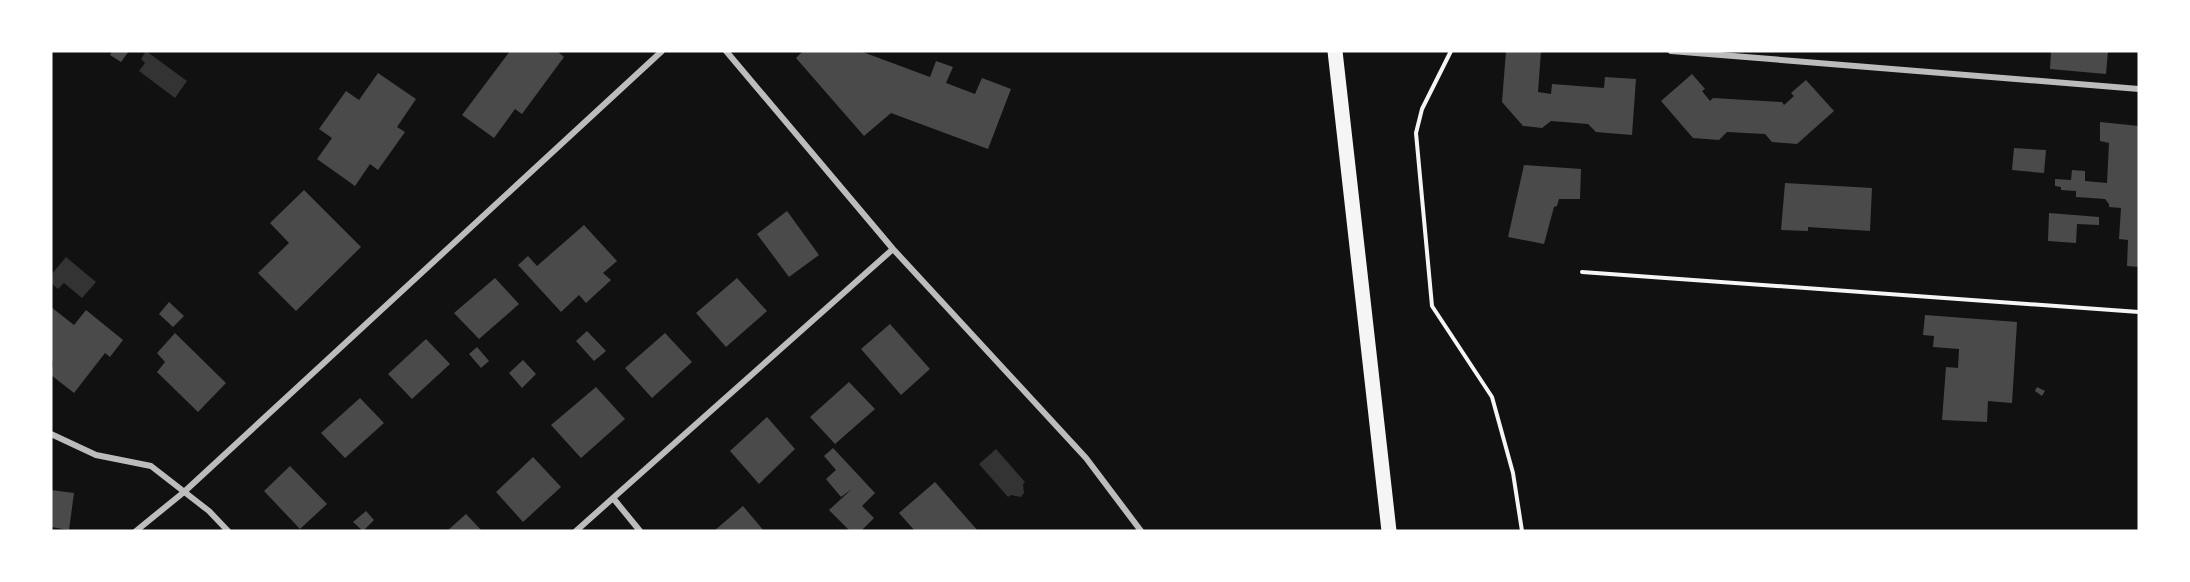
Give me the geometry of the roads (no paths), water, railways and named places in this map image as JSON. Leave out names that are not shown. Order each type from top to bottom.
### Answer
[{"type":"main road","points":[[1335,51],[1389,531]]},
{"type":"street","points":[[136,531],[184,492],[662,51]]},
{"type":"street","points":[[726,51],[893,249],[1086,458],[1141,531]]},
{"type":"street","points":[[1671,51],[2139,89]]},
{"type":"street","points":[[576,531],[893,249]]},
{"type":"street","points":[[51,434],[96,455],[151,466],[209,511],[228,531]]},
{"type":"street","points":[[613,498],[640,531]]}]
